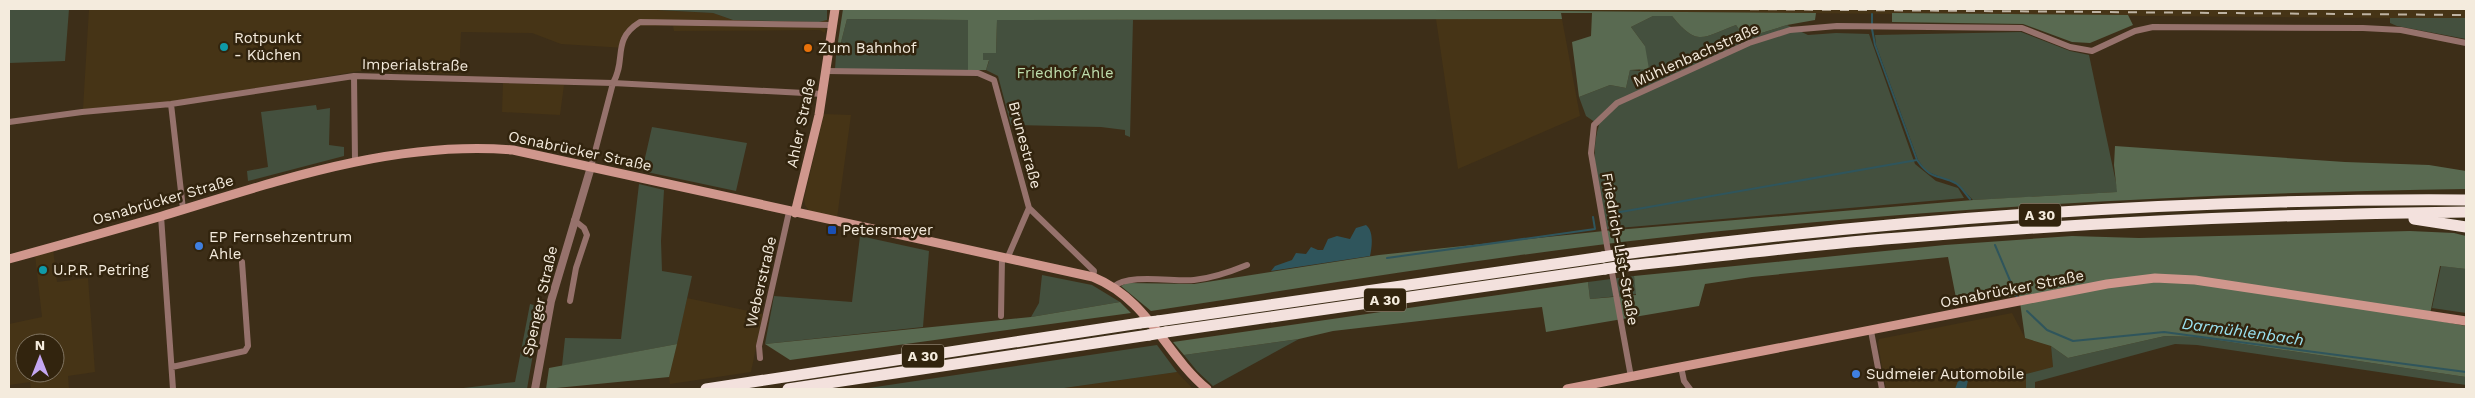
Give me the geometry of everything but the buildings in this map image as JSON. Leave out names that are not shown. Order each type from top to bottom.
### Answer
[{"type":"highway","name":"A 30","points":[[706,389],[1140,323],[1603,257],[1776,237],[2046,214],[2346,201],[2466,200]]},
{"type":"highway","name":"A 30","points":[[788,389],[1617,267],[1919,236],[2141,221],[2375,213],[2466,212]]},
{"type":"highway","points":[[2375,213],[2466,227]]},
{"type":"main road","name":"Ahler Straße","points":[[792,212],[822,94],[835,9]]},
{"type":"main road","name":"Osnabrücker Straße","points":[[9,259],[355,162],[442,151],[493,148],[513,150],[1093,277],[1113,287],[1144,312],[1189,374],[1207,389]]},
{"type":"main road","name":"Osnabrücker Straße","points":[[1567,389],[2114,283],[2155,278],[2195,280],[2466,321]]},
{"type":"street","name":"Spenger Straße","points":[[535,389],[551,301],[591,167],[616,77],[625,35],[640,22],[832,25]]},
{"type":"street","name":"Mühlenbachstraße","points":[[1594,125],[1617,103],[1749,43],[1790,30],[1866,26],[2022,28],[2070,47],[2092,51],[2135,31],[2153,27],[2363,28],[2400,30],[2466,43]]},
{"type":"street","name":"Brunestraße","points":[[826,71],[978,73],[994,80],[1029,208],[1094,271],[1093,277]]},
{"type":"street","name":"Imperialstraße","points":[[9,122],[82,112],[171,104],[354,76],[613,83],[822,94]]},
{"type":"street","points":[[354,76],[355,162]]},
{"type":"street","points":[[171,104],[183,209]]},
{"type":"street","name":"Friedrich-List-Straße","points":[[1594,125],[1590,153],[1631,376]]},
{"type":"street","name":"Brunestraße","points":[[1004,258],[1029,208]]},
{"type":"street","name":"Weberstraße","points":[[760,358],[759,346],[792,212]]},
{"type":"street","points":[[161,216],[173,389]]},
{"type":"street","name":"Spenger Straße","points":[[570,301],[576,268],[587,235],[584,228],[574,220]]},
{"type":"street","points":[[1001,316],[1004,258]]},
{"type":"street","points":[[172,367],[246,351],[248,346],[242,262]]},
{"type":"street","points":[[1113,287],[1126,280],[1194,280],[1219,276],[1247,265]]},
{"type":"street","points":[[1871,331],[1882,389]]},
{"type":"street","points":[[1680,367],[1684,381],[1690,389]]},
{"type":"shaded area","points":[[89,9],[639,9],[713,13],[733,20],[819,22],[827,20],[825,33],[820,30],[674,31],[673,26],[641,26],[633,30],[627,38],[625,48],[561,44],[532,33],[461,32],[459,74],[359,71],[172,102],[83,109]]},
{"type":"shaded area","points":[[1305,9],[2466,9],[2466,18],[2390,18]]},
{"type":"shaded area","points":[[1436,19],[1562,19],[1580,116],[1458,169]]},
{"type":"shaded area","points":[[503,83],[564,85],[560,115],[502,112]]},
{"type":"shaded area","points":[[824,114],[851,115],[837,218],[809,211],[804,199]]},
{"type":"shaded area","points":[[53,249],[57,282],[88,278],[95,372],[68,376],[69,389],[31,389],[30,383],[65,383],[65,333],[15,333],[15,383],[23,383],[9,385],[9,324],[42,317],[35,255]]},
{"type":"shaded area","points":[[687,298],[763,314],[751,372],[670,384],[669,377]]},
{"type":"shaded area","points":[[2012,313],[2025,338],[2051,346],[2053,367],[2027,374],[2026,389],[1886,389],[1878,344],[1879,339]]},
{"type":"shaded area","points":[[1177,372],[1193,389],[1057,389]]},
{"type":"green space","points":[[9,9],[69,9],[65,61],[9,63]]},
{"type":"green space","points":[[639,9],[827,9],[827,20],[819,22],[733,20],[713,13]]},
{"type":"green space","points":[[843,9],[1305,9],[1816,13],[1815,20],[1787,25],[1745,38],[1736,25],[1701,37],[1688,33],[1672,16],[1653,16],[1631,27],[1645,46],[1649,69],[1630,70],[1626,88],[1610,85],[1579,97],[1572,42],[1591,36],[1592,13],[1561,13],[1562,19],[997,20],[996,53],[983,53],[983,60],[989,60],[986,70],[968,70],[968,20],[847,19],[838,54],[836,55]]},
{"type":"green space","points":[[1892,13],[2128,15],[2133,25],[2090,43],[2072,42],[2023,24],[1892,22]]},
{"type":"green space","points":[[1653,16],[1672,16],[1688,33],[1701,37],[1736,25],[1745,38],[1787,25],[1808,35],[1836,33],[1869,34],[1915,164],[1936,181],[1958,188],[1964,198],[1607,229],[1595,163],[1596,138],[1599,125],[1586,116],[1579,97],[1610,85],[1626,88],[1630,70],[1640,71],[1645,46],[1631,27]]},
{"type":"green space","points":[[2390,18],[2466,18],[2466,39],[2397,26],[2390,23]]},
{"type":"green space","points":[[847,19],[968,20],[968,70],[835,69],[836,55],[838,54]]},
{"type":"green space","name":"Friedhof Ahle","points":[[997,20],[1133,20],[1130,137],[1125,135],[1125,130],[1101,127],[1011,125],[998,76],[986,70],[989,61],[983,60],[983,53],[996,53]]},
{"type":"green space","points":[[2021,32],[2070,51],[2089,55],[2118,192],[1973,200],[1957,184],[1926,171],[1918,160],[1876,45],[1875,35]]},
{"type":"green space","points":[[316,105],[317,110],[330,108],[329,145],[344,147],[344,156],[248,181],[247,171],[268,167],[261,112]]},
{"type":"green space","points":[[652,127],[747,143],[736,191],[642,171]]},
{"type":"green space","points":[[2115,146],[2345,162],[2429,165],[2466,171],[2466,189],[2162,198],[1960,210],[1758,227],[1530,254],[1151,311],[1121,286],[1127,283],[1194,284],[1379,255],[1604,231],[1973,200],[2117,192],[2114,165]]},
{"type":"green space","points":[[639,184],[664,190],[661,241],[662,271],[692,276],[677,344],[562,366],[565,338],[621,339]]},
{"type":"green space","points":[[2410,231],[2454,233],[2466,236],[2466,269],[2440,266],[2429,319],[2466,326],[2466,377],[2196,337],[2165,336],[2068,358],[2051,346],[2025,338],[2019,295],[2009,297],[1997,294],[1957,303],[1948,257],[1752,277],[1705,284],[1699,306],[1546,332],[1542,307],[1333,331],[1299,339],[1184,355],[1173,342],[1588,282],[1590,299],[1636,295],[1634,276],[1945,245],[2072,236],[2139,238]]},
{"type":"green space","points":[[860,236],[929,251],[923,327],[765,344],[774,296],[852,302]]},
{"type":"green space","points":[[2441,266],[2466,269],[2466,313],[2432,308]]},
{"type":"green space","points":[[1042,275],[1092,285],[1120,302],[1031,317],[1039,303]]},
{"type":"green space","points":[[1634,276],[1637,294],[1590,299],[1588,282]]},
{"type":"green space","points":[[1120,302],[1131,313],[790,360],[765,344],[1031,317]]},
{"type":"green space","points":[[530,304],[541,307],[527,389],[455,389],[515,382]]},
{"type":"green space","points":[[2165,336],[2196,337],[2466,377],[2466,385],[2197,345],[2175,344],[2035,382],[2035,389],[2026,389],[2026,374],[2053,367],[2051,346],[2068,358]]},
{"type":"green space","points":[[1299,339],[1213,386],[1184,355]]},
{"type":"green space","points":[[677,344],[669,377],[546,389],[549,368]]},
{"type":"green space","points":[[1157,345],[1177,372],[1057,389],[862,389]]},
{"type":"water","points":[[1366,225],[1371,235],[1370,256],[1271,271],[1275,266],[1292,260],[1296,253],[1306,254],[1311,247],[1323,250],[1328,239],[1337,236],[1350,239],[1356,228]]},
{"type":"water","points":[[1960,368],[1967,374],[1966,389],[1955,389],[1958,381],[1954,371]]},
{"type":"waterway","name":"Darmühlenbach","points":[[1872,14],[1872,24]]},
{"type":"waterway","name":"Darmühlenbach","points":[[1872,29],[1875,45],[1917,160],[1931,174],[1957,184],[1970,199]]},
{"type":"waterway","points":[[1609,214],[1917,160]]},
{"type":"waterway","points":[[1387,258],[1595,229],[1593,217]]},
{"type":"waterway","name":"Darmühlenbach","points":[[1995,245],[2017,297]]},
{"type":"waterway","name":"Darmühlenbach","points":[[2027,311],[2047,330],[2073,341],[2164,332],[2466,372]]},
{"type":"railway","points":[[1732,9],[2466,15]]},
{"type":"place","name":"Rotpunkt - Küchen","points":[[224,47]]},
{"type":"place","name":"Zum Bahnhof","points":[[808,48]]},
{"type":"place","name":"Petersmeyer","points":[[832,230]]},
{"type":"place","name":"EP Fernsehzentrum Ahle","points":[[199,246]]},
{"type":"place","name":"U.P.R. Petring","points":[[43,270]]},
{"type":"place","name":"Sudmeier Automobile","points":[[1856,374]]}]
